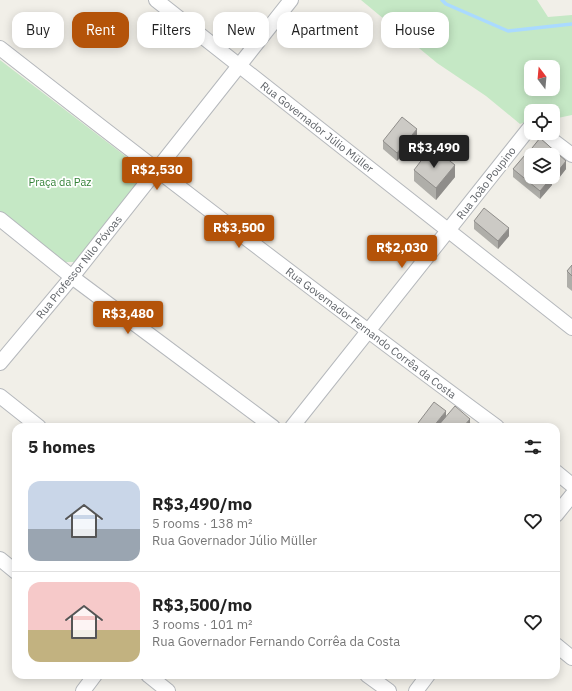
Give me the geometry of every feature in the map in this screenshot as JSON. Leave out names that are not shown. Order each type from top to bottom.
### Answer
[{"type":"street","name":"Rua Governador Júlio Müller","points":[[156,0],[572,328]]},
{"type":"street","name":"Rua Professor Nilo Póvoas","points":[[0,364],[72,277],[291,0]]},
{"type":"street","name":"Rua Governador Fernando Corrêa da Costa","points":[[0,48],[156,170],[368,332],[492,423]]},
{"type":"street","name":"Rua João Poupino","points":[[295,423],[524,135]]},
{"type":"street","points":[[552,140],[572,155]]},
{"type":"street","points":[[0,219],[72,277],[269,423]]},
{"type":"street","points":[[0,396],[34,423]]},
{"type":"street","points":[[560,475],[572,485]]},
{"type":"street","points":[[560,510],[572,495]]},
{"type":"street","points":[[0,560],[12,569]]},
{"type":"street","points":[[560,648],[572,658]]},
{"type":"street","points":[[83,691],[93,679]]},
{"type":"street","points":[[153,679],[168,691]]},
{"type":"street","points":[[373,679],[389,691]]},
{"type":"street","points":[[416,691],[425,679]]},
{"type":"green space","points":[[361,0],[537,0],[548,17],[572,15],[572,115],[560,118],[560,104],[524,104],[524,123],[520,124],[486,96],[437,63],[419,48],[449,48],[449,12],[381,12],[381,17]]},
{"type":"green space","name":"Praça da Paz","points":[[0,60],[141,168],[138,182],[75,262],[63,262],[0,211]]},
{"type":"building","points":[[402,117],[417,129],[397,153],[383,141]]},
{"type":"building","points":[[538,140],[542,140],[551,148],[532,148]]},
{"type":"building","points":[[427,153],[436,161],[441,154],[455,165],[436,188],[414,170]]},
{"type":"building","points":[[524,156],[524,178],[513,169]]},
{"type":"building","points":[[560,156],[566,161],[560,169]]},
{"type":"building","points":[[531,184],[546,184],[540,191]]},
{"type":"building","points":[[484,208],[509,228],[498,241],[474,221]]},
{"type":"building","points":[[572,265],[572,276],[567,271]]},
{"type":"building","points":[[434,402],[446,411],[436,423],[418,423]]},
{"type":"building","points":[[455,406],[470,419],[466,423],[440,423]]},
{"type":"waterway","points":[[442,0],[446,4],[508,31],[572,24]]}]
